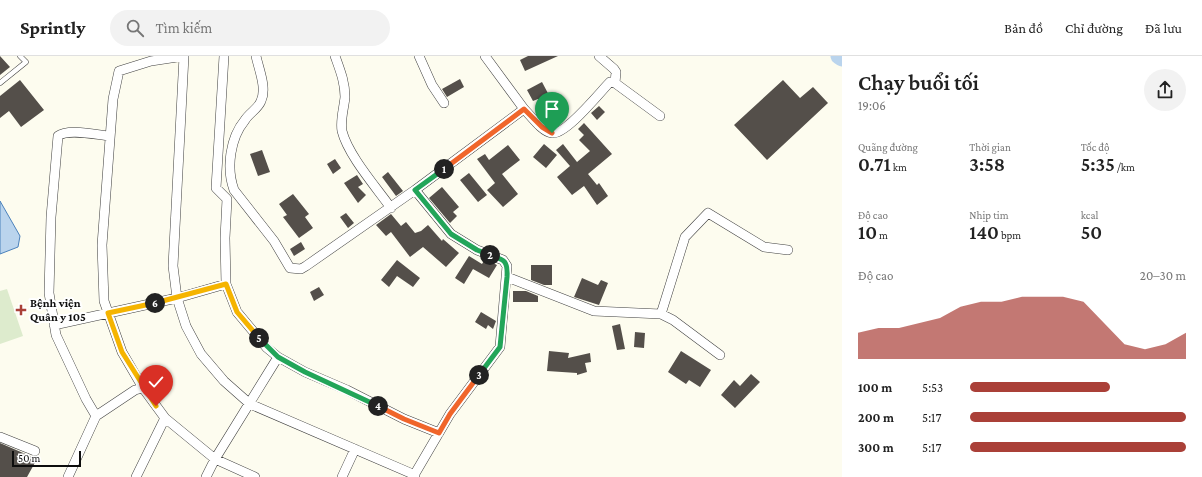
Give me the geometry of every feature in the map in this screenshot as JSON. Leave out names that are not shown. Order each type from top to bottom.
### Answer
[{"type":"street","points":[[255,477],[215,459],[165,418],[143,388],[122,352],[108,313],[104,301],[102,245],[113,99],[119,71],[151,61],[184,56],[174,266],[177,298],[186,326],[201,354],[224,381],[250,404],[414,476],[450,414],[500,347],[508,266],[503,260],[477,250],[451,234],[415,190]]},
{"type":"street","points":[[224,56],[216,188],[227,199],[225,238],[226,284],[237,312],[267,348],[278,357],[305,372],[347,390],[404,419],[439,433]]},
{"type":"street","points":[[256,56],[262,84],[261,101],[237,131],[233,142],[230,165],[231,184],[234,190],[274,241],[290,268],[301,269],[306,266],[391,208],[524,109]]},
{"type":"street","points":[[335,56],[345,87],[342,129],[346,142],[364,171],[391,208]]},
{"type":"street","points":[[419,56],[432,85],[444,104]]},
{"type":"street","points":[[485,56],[524,109],[547,131],[552,133],[558,133],[580,115],[610,82],[615,83],[660,116]]},
{"type":"street","points":[[599,56],[616,72],[615,83]]},
{"type":"street","points":[[96,416],[86,399],[56,336],[49,293],[51,217],[58,136],[62,133],[69,132],[110,136]]},
{"type":"street","points":[[661,314],[685,237],[708,213],[764,247],[788,250]]},
{"type":"street","points":[[507,277],[594,311],[661,314],[673,320],[720,355]]},
{"type":"street","points":[[54,325],[177,298],[226,284]]},
{"type":"street","points":[[206,477],[215,459],[278,357]]},
{"type":"street","points":[[68,477],[96,416],[135,390],[143,388]]},
{"type":"street","points":[[136,477],[165,418]]},
{"type":"street","points":[[0,437],[35,451]]},
{"type":"street","points":[[342,477],[355,449]]},
{"type":"lane","points":[[0,83],[26,62],[20,56]]},
{"type":"green space","points":[[7,289],[23,336],[0,344],[0,291]]},
{"type":"water","points":[[0,201],[20,236],[18,247],[0,254]]},
{"type":"building","points":[[0,56],[10,67],[0,75]]},
{"type":"building","points":[[528,56],[558,56],[525,71],[520,60]]},
{"type":"building","points":[[460,79],[464,87],[447,97],[442,89]]},
{"type":"building","points":[[20,80],[44,110],[21,127],[9,111],[0,118],[0,96]]},
{"type":"building","points":[[783,80],[800,98],[813,87],[828,103],[767,160],[734,125]]},
{"type":"building","points":[[542,82],[551,99],[557,94],[565,104],[551,116],[538,99],[533,101],[527,90]]},
{"type":"building","points":[[599,106],[605,112],[597,120],[591,113]]},
{"type":"building","points":[[584,123],[612,154],[588,174],[597,185],[599,183],[608,196],[597,205],[584,186],[572,195],[557,177],[570,166],[556,150],[563,144],[577,162],[590,151],[579,140],[584,135],[578,129]]},
{"type":"building","points":[[544,144],[557,155],[546,168],[533,157]]},
{"type":"building","points":[[508,145],[520,160],[502,174],[518,194],[503,207],[487,190],[495,183],[477,159],[485,154],[489,160]]},
{"type":"building","points":[[262,150],[270,172],[258,176],[250,154]]},
{"type":"building","points":[[335,159],[341,168],[333,174],[327,164]]},
{"type":"building","points":[[388,172],[403,191],[396,196],[382,177]]},
{"type":"building","points":[[469,173],[487,195],[478,202],[460,180]]},
{"type":"building","points":[[357,175],[363,184],[358,187],[366,195],[358,203],[344,183]]},
{"type":"building","points":[[442,187],[459,207],[453,212],[457,216],[450,223],[429,198]]},
{"type":"building","points":[[293,194],[309,214],[305,217],[313,228],[299,238],[283,217],[287,215],[279,204]]},
{"type":"building","points":[[346,213],[354,223],[348,228],[340,217]]},
{"type":"building","points":[[391,214],[401,226],[406,222],[415,233],[421,231],[428,225],[442,241],[443,239],[459,253],[446,267],[423,247],[410,257],[391,232],[386,236],[376,225]]},
{"type":"building","points":[[301,242],[305,249],[294,256],[290,249]]},
{"type":"building","points":[[469,256],[482,264],[485,259],[497,265],[489,278],[473,269],[464,284],[455,278]]},
{"type":"building","points":[[397,260],[420,278],[413,287],[397,276],[389,287],[381,280]]},
{"type":"building","points":[[531,265],[552,265],[552,285],[544,285],[531,280]]},
{"type":"building","points":[[582,278],[598,285],[601,280],[608,283],[599,305],[574,297]]},
{"type":"building","points":[[319,287],[324,295],[314,301],[310,292]]},
{"type":"building","points":[[513,291],[526,291],[538,296],[538,302],[513,302]]},
{"type":"building","points":[[481,312],[496,321],[493,329],[488,325],[486,329],[475,322]]},
{"type":"building","points":[[620,324],[625,349],[617,350],[612,326]]},
{"type":"building","points":[[635,332],[645,333],[644,348],[634,347]]},
{"type":"building","points":[[549,351],[569,353],[568,358],[590,353],[591,362],[585,363],[587,372],[577,375],[577,373],[547,371]]},
{"type":"building","points":[[681,351],[711,370],[700,387],[689,380],[686,384],[668,372]]},
{"type":"building","points":[[751,374],[760,382],[735,408],[721,395],[734,380],[740,386]]},
{"type":"building","points":[[0,443],[37,459],[27,477],[0,477]]},
{"type":"place","name":"Bệnh viện Quân y 105","points":[[21,310]]},
{"type":"route","points":[[156,406],[143,388],[122,352],[108,313],[177,298],[226,284],[237,312],[267,348],[278,357],[305,372],[347,390],[404,419],[439,433],[450,414],[500,347],[508,266],[503,260],[477,250],[451,234],[415,190],[524,109],[542,127],[552,133]]}]
